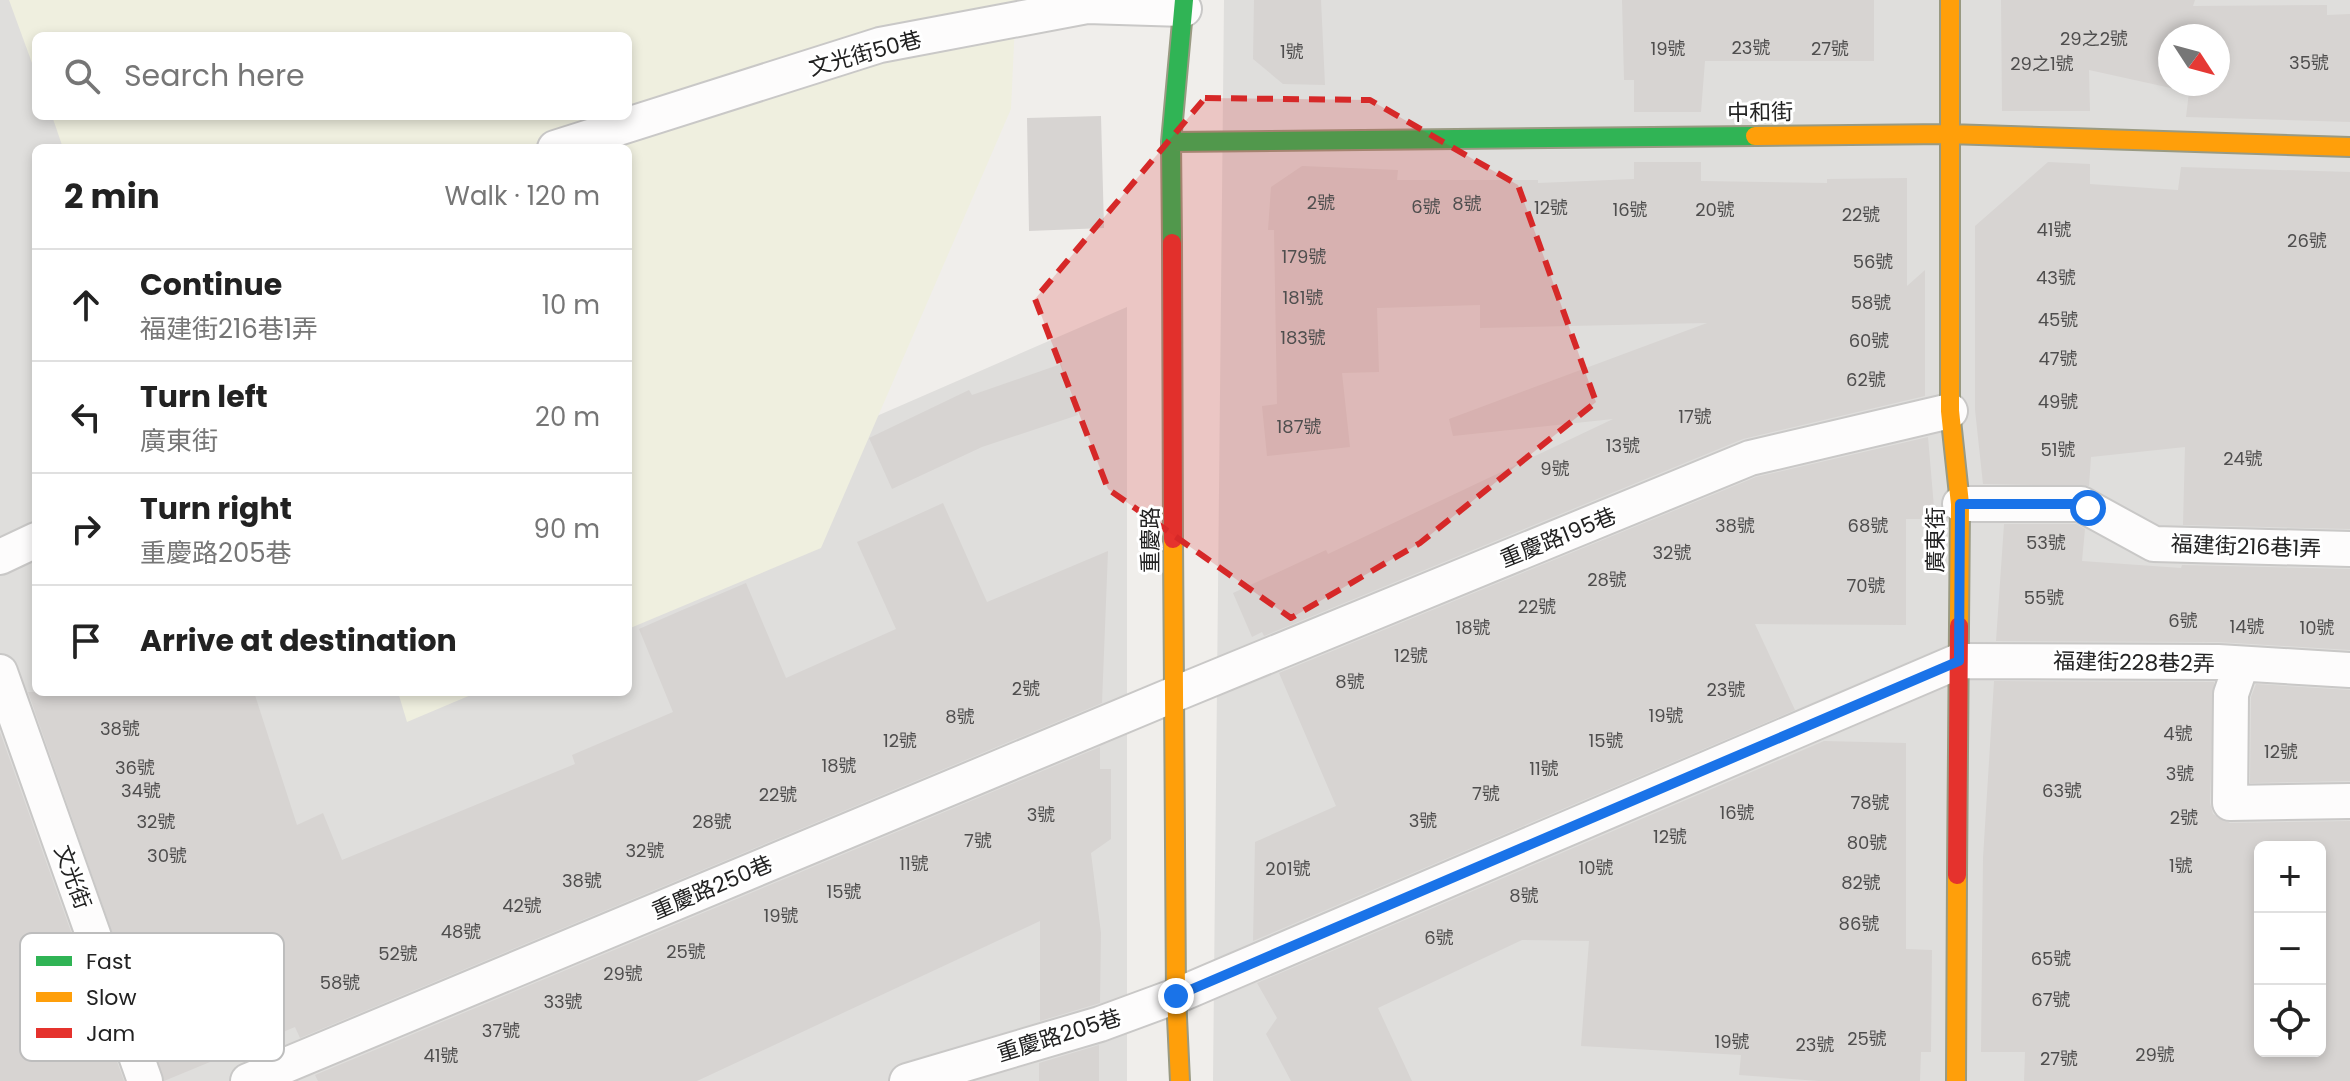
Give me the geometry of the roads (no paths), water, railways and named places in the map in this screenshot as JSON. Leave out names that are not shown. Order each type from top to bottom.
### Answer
[{"type":"street","name":"廣東街","points":[[1950,0],[1950,411],[1960,504],[1956,1081]]},
{"type":"street","name":"重慶路","points":[[1180,1081],[1176,996],[1171,142],[1184,4]]},
{"type":"street","name":"中和街","points":[[1171,142],[1948,134],[2350,147]]},
{"type":"lane","name":"文光街50巷","points":[[568,144],[880,45],[1087,6],[1184,4]]},
{"type":"lane","name":"重慶路195巷","points":[[1175,694],[1750,458],[1950,411]]},
{"type":"lane","name":"福建街216巷1弄","points":[[1960,504],[2081,504],[2154,544],[2350,549]]},
{"type":"lane","points":[[0,557],[32,542]]},
{"type":"lane","name":"福建街228巷2弄","points":[[1959,661],[2218,662],[2241,665],[2231,694],[2230,803],[2350,801]]},
{"type":"lane","name":"重慶路205巷","points":[[907,1081],[1100,1024],[1176,996],[1959,661]]},
{"type":"lane","points":[[2241,665],[2350,670]]},
{"type":"lane","name":"文光街","points":[[0,672],[93,933]]},
{"type":"lane","name":"重慶路250巷","points":[[248,1081],[1175,694]]},
{"type":"lane","name":"文光街","points":[[138,1061],[145,1081]]}]
